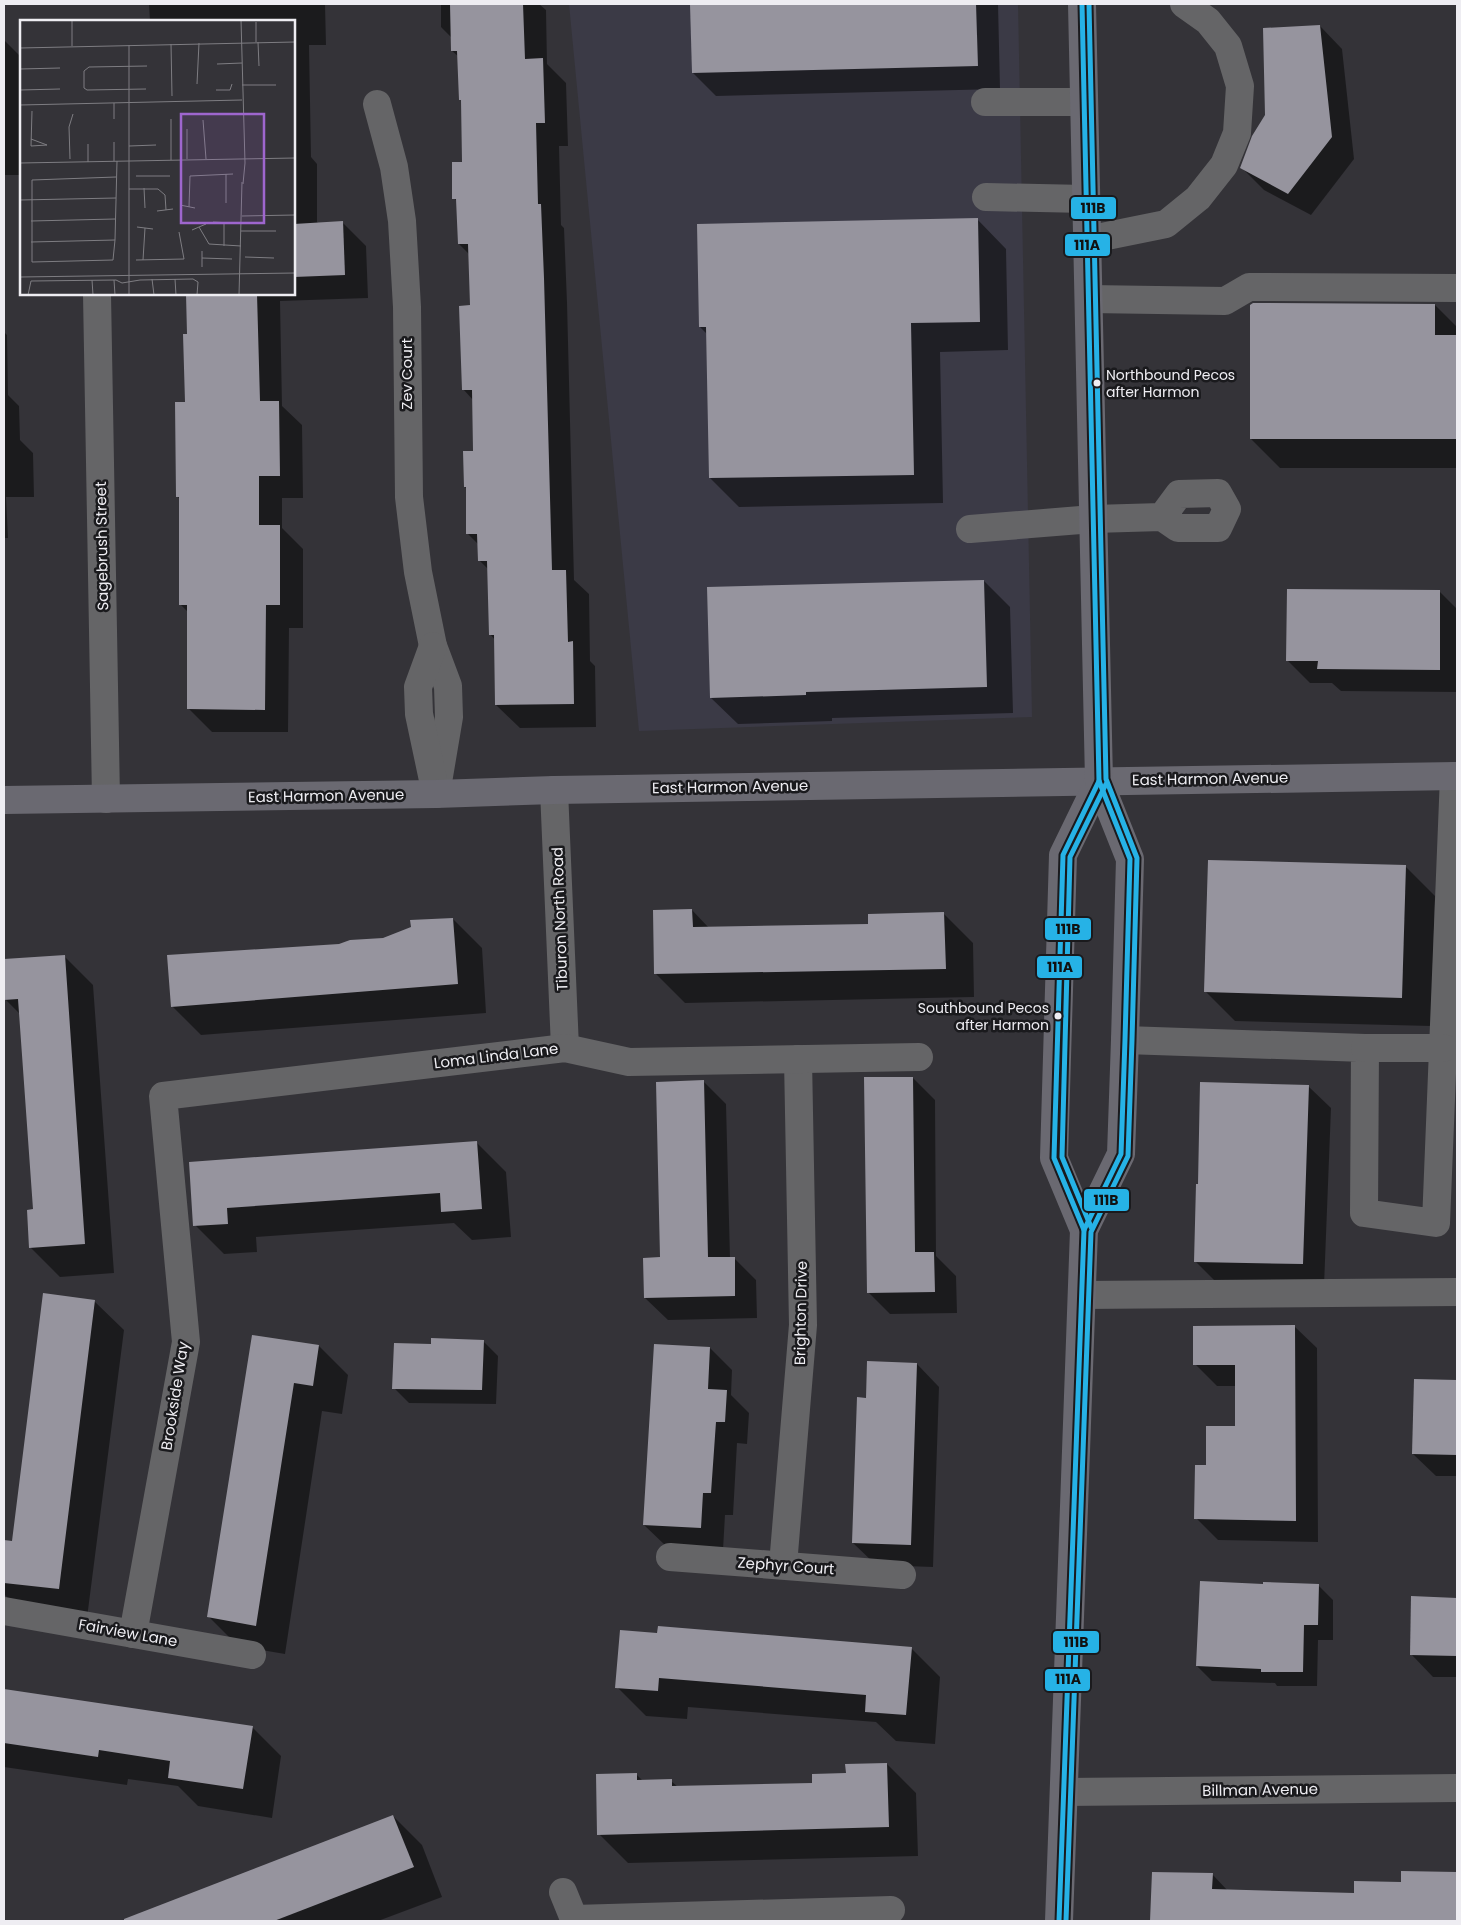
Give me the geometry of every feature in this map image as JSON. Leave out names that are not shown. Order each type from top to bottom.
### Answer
[{"type":"main road","points":[[1059,1921],[1084,1230],[1121,1154],[1130,859],[1098,781],[1082,4]]},
{"type":"main road","name":"East Harmon Avenue","points":[[4,800],[1456,776]]},
{"type":"main road","points":[[1084,1230],[1054,1158],[1062,865],[1063,855],[1098,781]]},
{"type":"street","points":[[1087,240],[1166,224],[1198,198],[1224,165],[1237,133],[1240,86],[1228,46],[1208,21],[1184,4]]},
{"type":"street","points":[[985,102],[1084,102]]},
{"type":"street","name":"Zev Court","points":[[377,104],[394,167],[402,221],[407,307],[409,497],[418,572],[433,646],[418,686],[418,714],[436,794]]},
{"type":"street","points":[[986,197],[1086,199]]},
{"type":"street","points":[[1088,299],[1225,301],[1249,287],[1457,288]]},
{"type":"street","name":"Sagebrush Street","points":[[97,295],[106,799]]},
{"type":"street","points":[[970,529],[1093,519],[1162,517]]},
{"type":"street","points":[[1365,1048],[1364,1213],[1436,1223],[1456,776]]},
{"type":"street","name":"Tiburon North Road","points":[[554,790],[565,1048]]},
{"type":"street","points":[[1125,1040],[1365,1048],[1443,1048]]},
{"type":"street","name":"Loma Linda Lane","points":[[163,1096],[565,1048],[629,1062],[919,1057]]},
{"type":"street","name":"Brighton Drive","points":[[783,1565],[803,1326],[798,1059]]},
{"type":"street","name":"Brookside Way","points":[[133,1634],[186,1342],[163,1096]]},
{"type":"street","points":[[1082,1295],[1457,1292]]},
{"type":"street","name":"Zephyr Court","points":[[670,1557],[902,1575]]},
{"type":"street","name":"Fairview Lane","points":[[4,1611],[252,1655]]},
{"type":"street","name":"Billman Avenue","points":[[1064,1792],[1457,1788]]},
{"type":"street","points":[[564,1892],[574,1919],[747,1918],[891,1910]]},
{"type":"shaded area","points":[[569,4],[1018,4],[1032,717],[639,731]]},
{"type":"building","points":[[450,4],[523,4],[525,59],[543,58],[545,123],[536,123],[538,204],[541,204],[544,278],[552,570],[566,570],[568,642],[573,641],[574,704],[495,705],[494,635],[489,635],[487,561],[478,561],[477,534],[466,534],[466,487],[464,487],[463,451],[473,451],[472,390],[462,390],[459,306],[470,305],[468,244],[458,244],[456,199],[452,199],[452,162],[462,162],[461,100],[459,100],[457,51],[451,51]]},
{"type":"building","points":[[690,4],[976,4],[978,66],[692,73]]},
{"type":"building","points":[[1320,25],[1332,137],[1288,194],[1240,168],[1252,136],[1265,115],[1263,28]]},
{"type":"building","points":[[978,218],[980,322],[911,323],[914,475],[709,478],[706,327],[699,327],[697,224]]},
{"type":"building","points":[[343,221],[345,275],[295,277],[295,224]]},
{"type":"building","points":[[186,295],[257,295],[260,401],[279,401],[280,476],[259,476],[259,525],[280,525],[280,605],[266,605],[265,710],[187,709],[187,605],[179,605],[179,497],[176,497],[175,402],[185,402],[183,334],[187,334]]},
{"type":"building","points":[[1253,303],[1435,304],[1435,335],[1457,335],[1457,439],[1250,439],[1250,305]]},
{"type":"building","points":[[984,580],[987,687],[806,692],[806,695],[710,698],[707,587]]},
{"type":"building","points":[[1287,589],[1440,590],[1440,670],[1317,669],[1318,661],[1286,661]]},
{"type":"building","points":[[1208,860],[1406,865],[1402,998],[1204,992]]},
{"type":"building","points":[[692,909],[693,927],[868,924],[868,914],[944,912],[946,969],[654,974],[653,910]]},
{"type":"building","points":[[453,918],[458,984],[171,1007],[167,955],[339,944],[350,940],[383,938],[411,927],[410,920]]},
{"type":"building","points":[[65,955],[85,1244],[29,1248],[27,1210],[33,1209],[18,999],[4,1000],[4,959]]},
{"type":"building","points":[[864,1077],[913,1077],[915,1252],[934,1252],[935,1292],[867,1293]]},
{"type":"building","points":[[704,1080],[708,1257],[735,1257],[735,1296],[644,1298],[643,1258],[660,1257],[656,1082]]},
{"type":"building","points":[[1200,1082],[1309,1085],[1303,1264],[1194,1262]]},
{"type":"building","points":[[477,1141],[482,1209],[441,1212],[440,1193],[227,1208],[228,1224],[193,1226],[189,1162]]},
{"type":"building","points":[[43,1293],[95,1300],[59,1589],[4,1583],[4,1540],[12,1541]]},
{"type":"building","points":[[1295,1325],[1296,1521],[1194,1519],[1195,1465],[1206,1465],[1206,1426],[1235,1426],[1235,1365],[1193,1365],[1193,1326]]},
{"type":"building","points":[[252,1335],[319,1345],[313,1386],[294,1383],[256,1626],[207,1617]]},
{"type":"building","points":[[431,1338],[484,1340],[482,1390],[392,1389],[394,1343],[431,1344]]},
{"type":"building","points":[[654,1344],[710,1347],[708,1389],[727,1390],[725,1422],[716,1422],[711,1493],[703,1493],[701,1528],[643,1525]]},
{"type":"building","points":[[867,1361],[917,1363],[911,1545],[852,1543],[857,1397],[866,1398]]},
{"type":"building","points":[[1414,1379],[1457,1380],[1457,1455],[1412,1454]]},
{"type":"building","points":[[1200,1581],[1319,1584],[1318,1625],[1304,1625],[1303,1672],[1261,1672],[1261,1669],[1196,1666]]},
{"type":"building","points":[[1411,1596],[1457,1598],[1457,1656],[1410,1655]]},
{"type":"building","points":[[658,1626],[912,1647],[906,1715],[865,1712],[866,1695],[659,1678],[658,1691],[615,1688],[620,1630],[657,1633]]},
{"type":"building","points":[[4,1689],[253,1726],[243,1789],[168,1778],[170,1761],[99,1750],[98,1757],[4,1743]]},
{"type":"building","points":[[887,1763],[889,1827],[597,1835],[596,1774],[637,1773],[637,1780],[672,1779],[672,1786],[812,1783],[812,1774],[846,1773],[845,1764]]},
{"type":"building","points":[[393,1815],[414,1867],[274,1921],[124,1921],[124,1919]]},
{"type":"building","points":[[1401,1871],[1457,1872],[1457,1921],[1150,1921],[1152,1872],[1213,1873],[1212,1889],[1354,1893],[1354,1881],[1401,1882]]},
{"type":"transit line","name":"111A","points":[[1059,1921],[1084,1230],[1121,1154],[1130,859],[1099,781],[1082,4]]},
{"type":"transit line","name":"111B","points":[[1066,1921],[1091,1232],[1128,1156],[1137,858],[1106,779],[1089,4]]},
{"type":"transit line","name":"111A","points":[[1084,1230],[1054,1158],[1063,855],[1099,781]]},
{"type":"transit line","name":"111B","points":[[1091,1227],[1062,1157],[1070,857],[1106,784]]},
{"type":"place","name":"Northbound Pecos after Harmon","points":[[1097,383]]},
{"type":"place","name":"Southbound Pecos after Harmon","points":[[1058,1016]]}]
